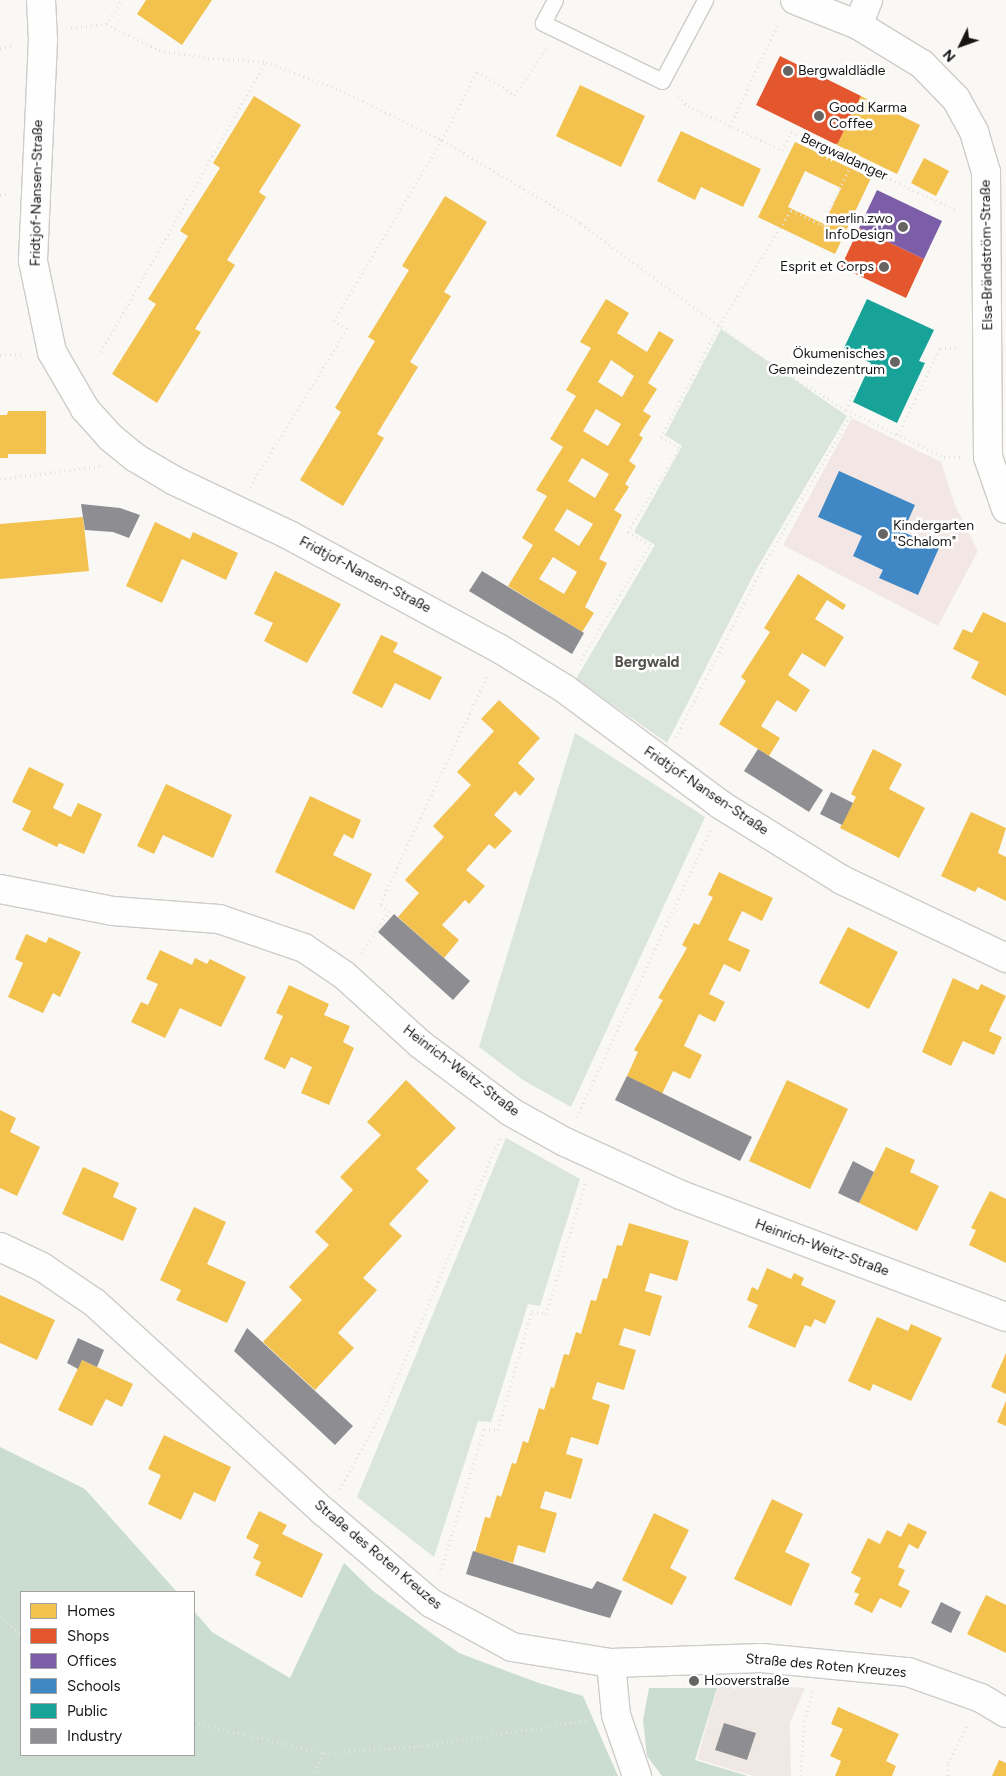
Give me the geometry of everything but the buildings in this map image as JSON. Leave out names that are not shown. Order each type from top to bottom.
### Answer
[{"type":"street","name":"Fridtjof-Nansen-Straße","points":[[41,0],[43,40],[33,261],[52,352],[84,409],[136,458],[175,481],[238,509],[500,649],[565,688],[663,752],[721,805],[842,880],[1006,958]]},
{"type":"street","points":[[858,25],[868,0]]},
{"type":"street","name":"Elsa-Brändström-Straße","points":[[788,9],[858,25],[922,64],[956,99],[974,132],[986,172],[988,226],[988,458],[1006,509]]},
{"type":"street","name":"Heinrich-Weitz-Straße","points":[[0,889],[113,910],[219,919],[304,948],[344,975],[420,1044],[511,1112],[565,1142],[681,1194],[1006,1317]]},
{"type":"street","name":"Straße des Roten Kreuzes","points":[[0,1247],[42,1267],[95,1303],[324,1512],[431,1603],[512,1647],[611,1663],[762,1658],[908,1672],[981,1698],[1006,1714]]},
{"type":"street","points":[[611,1663],[616,1715],[637,1776]]},
{"type":"lane","points":[[555,0],[543,23],[662,81],[706,0]]},
{"type":"path","points":[[106,24],[122,0]]},
{"type":"path","points":[[730,126],[788,9]]},
{"type":"path","points":[[0,48],[43,40],[64,28],[106,24],[159,50],[208,58],[266,62],[340,90],[442,140],[581,223],[764,359],[846,410],[944,457],[988,458]]},
{"type":"path","points":[[238,509],[346,329],[334,321],[442,140],[477,71],[514,95],[558,30]]},
{"type":"path","points":[[100,352],[266,62]]},
{"type":"path","name":"Bergwaldanger","points":[[688,106],[782,150],[791,132],[988,226]]},
{"type":"path","points":[[591,642],[650,545],[628,532],[679,448],[661,436],[719,326],[791,210],[822,225],[853,161]]},
{"type":"path","points":[[898,435],[940,348],[987,348]]},
{"type":"path","points":[[764,359],[770,384]]},
{"type":"path","points":[[702,360],[716,416],[726,525],[762,568]]},
{"type":"path","points":[[846,410],[855,390]]},
{"type":"path","points":[[620,903],[632,869],[621,860],[642,819],[635,795],[663,752],[762,568],[852,413]]},
{"type":"path","points":[[0,479],[64,472],[136,458]]},
{"type":"path","points":[[373,933],[389,912],[380,904],[478,694]]},
{"type":"path","points":[[565,1142],[721,805]]},
{"type":"path","points":[[347,1478],[385,1406],[511,1112]]},
{"type":"path","points":[[445,1558],[484,1429],[498,1430],[532,1311],[546,1314],[586,1181]]},
{"type":"path","points":[[0,1616],[20,1634]]},
{"type":"path","points":[[801,1776],[804,1721],[812,1699]]},
{"type":"path","points":[[195,1722],[324,1753],[422,1746],[616,1715]]},
{"type":"path","points":[[948,1776],[948,1763],[966,1727]]},
{"type":"path","points":[[312,1776],[324,1753]]},
{"type":"shaded area","points":[[721,329],[847,416],[756,570],[667,743],[576,679],[655,545],[634,532],[682,446],[665,435]]},
{"type":"shaded area","points":[[852,418],[941,462],[955,505],[978,551],[938,626],[783,545]]},
{"type":"shaded area","points":[[575,733],[705,817],[571,1107],[523,1080],[479,1047]]},
{"type":"shaded area","points":[[506,1138],[580,1179],[540,1306],[528,1304],[491,1422],[478,1421],[434,1557],[357,1497]]},
{"type":"shaded area","points":[[719,1683],[805,1688],[790,1723],[791,1776],[753,1776],[697,1759]]},
{"type":"green space","points":[[0,1447],[85,1489],[176,1591],[20,1591],[20,1756],[195,1756],[195,1612],[212,1632],[290,1678],[344,1563],[373,1591],[459,1653],[539,1683],[583,1696],[618,1776],[0,1776]]},
{"type":"green space","points":[[649,1688],[717,1688],[695,1760],[748,1776],[662,1776],[647,1756],[643,1720]]},
{"type":"place","name":"Bergwaldlädle","points":[[788,71]]},
{"type":"place","name":"Good Karma Coffee","points":[[819,116]]},
{"type":"place","name":"merlin.zwo InfoDesign","points":[[903,227]]},
{"type":"place","name":"Esprit et Corps","points":[[884,267]]},
{"type":"place","name":"Ökumenisches Gemeindezentrum","points":[[895,362]]},
{"type":"place","name":"Kindergarten \"Schalom\"","points":[[883,534]]},
{"type":"place","name":"Hooverstraße","points":[[694,1681]]},
{"type":"district","name":"Bergwald","points":[[647,663]]}]
